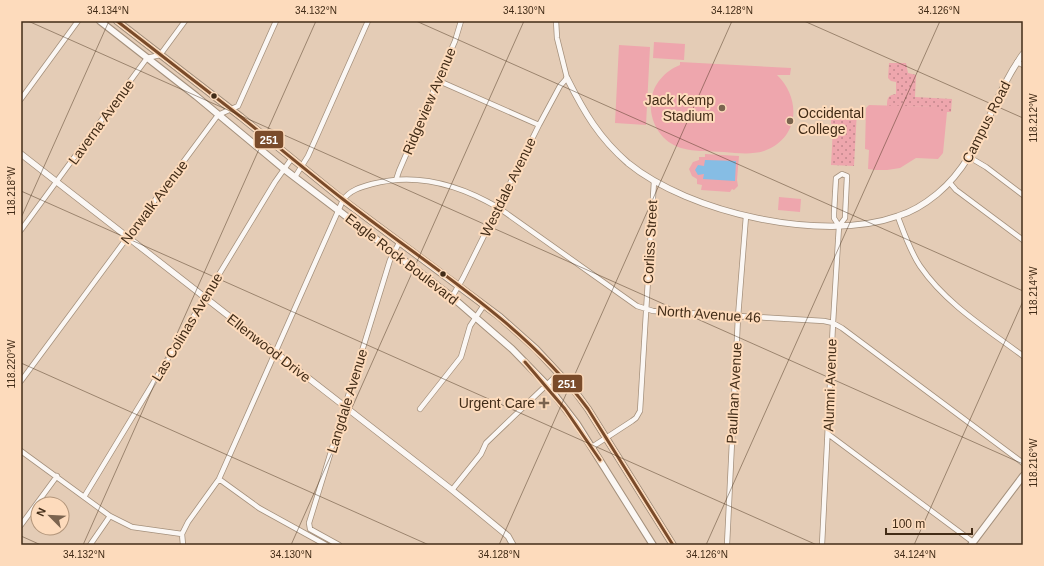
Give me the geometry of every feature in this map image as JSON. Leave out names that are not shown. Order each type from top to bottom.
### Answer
[{"type":"main road","name":"Eagle Rock Boulevard","points":[[100,21],[196,96],[295,177],[452,297],[508,346],[547,385],[562,404],[592,447],[653,545]]},
{"type":"main road","name":"Eagle Rock Boulevard","points":[[117,21],[292,158],[343,200],[517,331],[559,373],[584,404],[673,545]]},
{"type":"main road","points":[[972,544],[1023,476]]},
{"type":"street","points":[[21,99],[78,21]]},
{"type":"street","points":[[148,58],[160,54],[185,21]]},
{"type":"street","points":[[218,115],[238,106],[276,21]]},
{"type":"street","points":[[295,177],[308,156],[368,21]]},
{"type":"street","name":"Ridgeview Avenue","points":[[396,180],[455,41],[460,21]]},
{"type":"street","name":"Campus Road","points":[[556,21],[557,38],[567,78],[587,116],[606,142],[629,163],[654,181],[709,205],[746,216],[787,224],[839,226],[872,223],[898,216],[924,203],[950,183],[969,157],[1017,62],[1023,54]]},
{"type":"street","name":"Laverna Avenue","points":[[21,230],[148,58]]},
{"type":"street","points":[[1017,62],[1023,66]]},
{"type":"street","name":"Westdale Avenue","points":[[452,297],[499,208],[539,125],[560,86],[567,78]]},
{"type":"street","points":[[438,81],[539,125]]},
{"type":"street","name":"Norwalk Avenue","points":[[21,381],[218,115]]},
{"type":"street","name":"Ellenwood Drive","points":[[21,154],[452,490],[508,536],[513,545]]},
{"type":"street","points":[[969,157],[986,167],[1023,195]]},
{"type":"street","name":"Las Colinas Avenue","points":[[84,497],[284,168],[292,158]]},
{"type":"street","name":"Alumni Avenue","points":[[822,545],[839,226],[845,218],[847,176],[842,174],[836,178],[834,218],[839,226]]},
{"type":"street","name":"North Avenue 46","points":[[343,200],[348,194],[379,182],[396,180],[429,181],[449,185],[480,197],[499,208],[638,306],[653,312],[824,321],[833,323],[842,328],[1023,463]]},
{"type":"street","name":"Corliss Street","points":[[592,447],[636,418],[640,411],[654,181]]},
{"type":"street","points":[[950,183],[956,190],[1023,240]]},
{"type":"street","points":[[183,545],[182,534],[188,522],[219,479],[343,200]]},
{"type":"street","name":"Paulhan Avenue","points":[[727,545],[738,317],[746,216]]},
{"type":"street","points":[[898,216],[910,248],[920,266],[939,291],[960,309],[1023,356]]},
{"type":"street","name":"Langdale Avenue","points":[[339,545],[310,529],[308,523],[393,252],[399,243]]},
{"type":"street","points":[[420,409],[461,357],[470,326],[484,305]]},
{"type":"street","points":[[452,490],[481,454],[486,443],[559,373]]},
{"type":"street","points":[[828,434],[972,544]]},
{"type":"street","points":[[21,451],[110,516],[132,527],[182,534]]},
{"type":"street","points":[[21,526],[57,476]]},
{"type":"street","points":[[219,479],[259,508],[326,545]]},
{"type":"street","points":[[90,545],[110,516]]},
{"type":"shaded area","points":[[654,42],[685,44],[684,60],[653,58]]},
{"type":"shaded area","points":[[619,45],[650,47],[646,125],[615,123]]},
{"type":"shaded area","name":"Jack Kemp Stadium","points":[[680,62],[791,68],[790,75],[777,75],[785,85],[793,106],[793,118],[790,128],[776,145],[759,152],[739,153],[692,150],[674,145],[662,136],[654,124],[651,101],[657,84],[669,71],[680,65]]},
{"type":"shaded area","points":[[889,63],[906,63],[908,73],[916,75],[915,97],[952,99],[951,112],[937,112],[937,107],[887,106],[888,97],[896,94],[896,82],[891,81],[888,78]]},
{"type":"shaded area","points":[[869,105],[937,107],[937,112],[947,112],[943,153],[938,159],[916,158],[900,168],[887,170],[868,169],[869,150],[865,149],[866,108]]},
{"type":"shaded area","points":[[832,109],[857,110],[854,166],[831,165],[833,128],[831,123]]},
{"type":"shaded area","points":[[705,154],[739,156],[738,186],[734,190],[732,189],[730,192],[701,190],[702,185],[697,184],[697,179],[692,176],[689,169],[693,162],[699,160],[699,157],[705,157]]},
{"type":"shaded area","points":[[779,197],[801,199],[800,212],[778,210]]},
{"type":"water","points":[[705,160],[736,161],[735,181],[703,179],[704,174],[698,175],[695,170],[698,165],[704,166]]},
{"type":"transit line","name":"251","points":[[117,21],[241,117],[344,200],[474,297],[535,349],[563,378],[588,409],[673,545]]},
{"type":"transit line","name":"251","points":[[525,362],[565,409],[600,460]]},
{"type":"place","name":"Jack Kemp Stadium","points":[[722,108]]},
{"type":"place","name":"Occidental College","points":[[790,121]]},
{"type":"place","name":"Urgent Care","points":[[544,403]]}]
